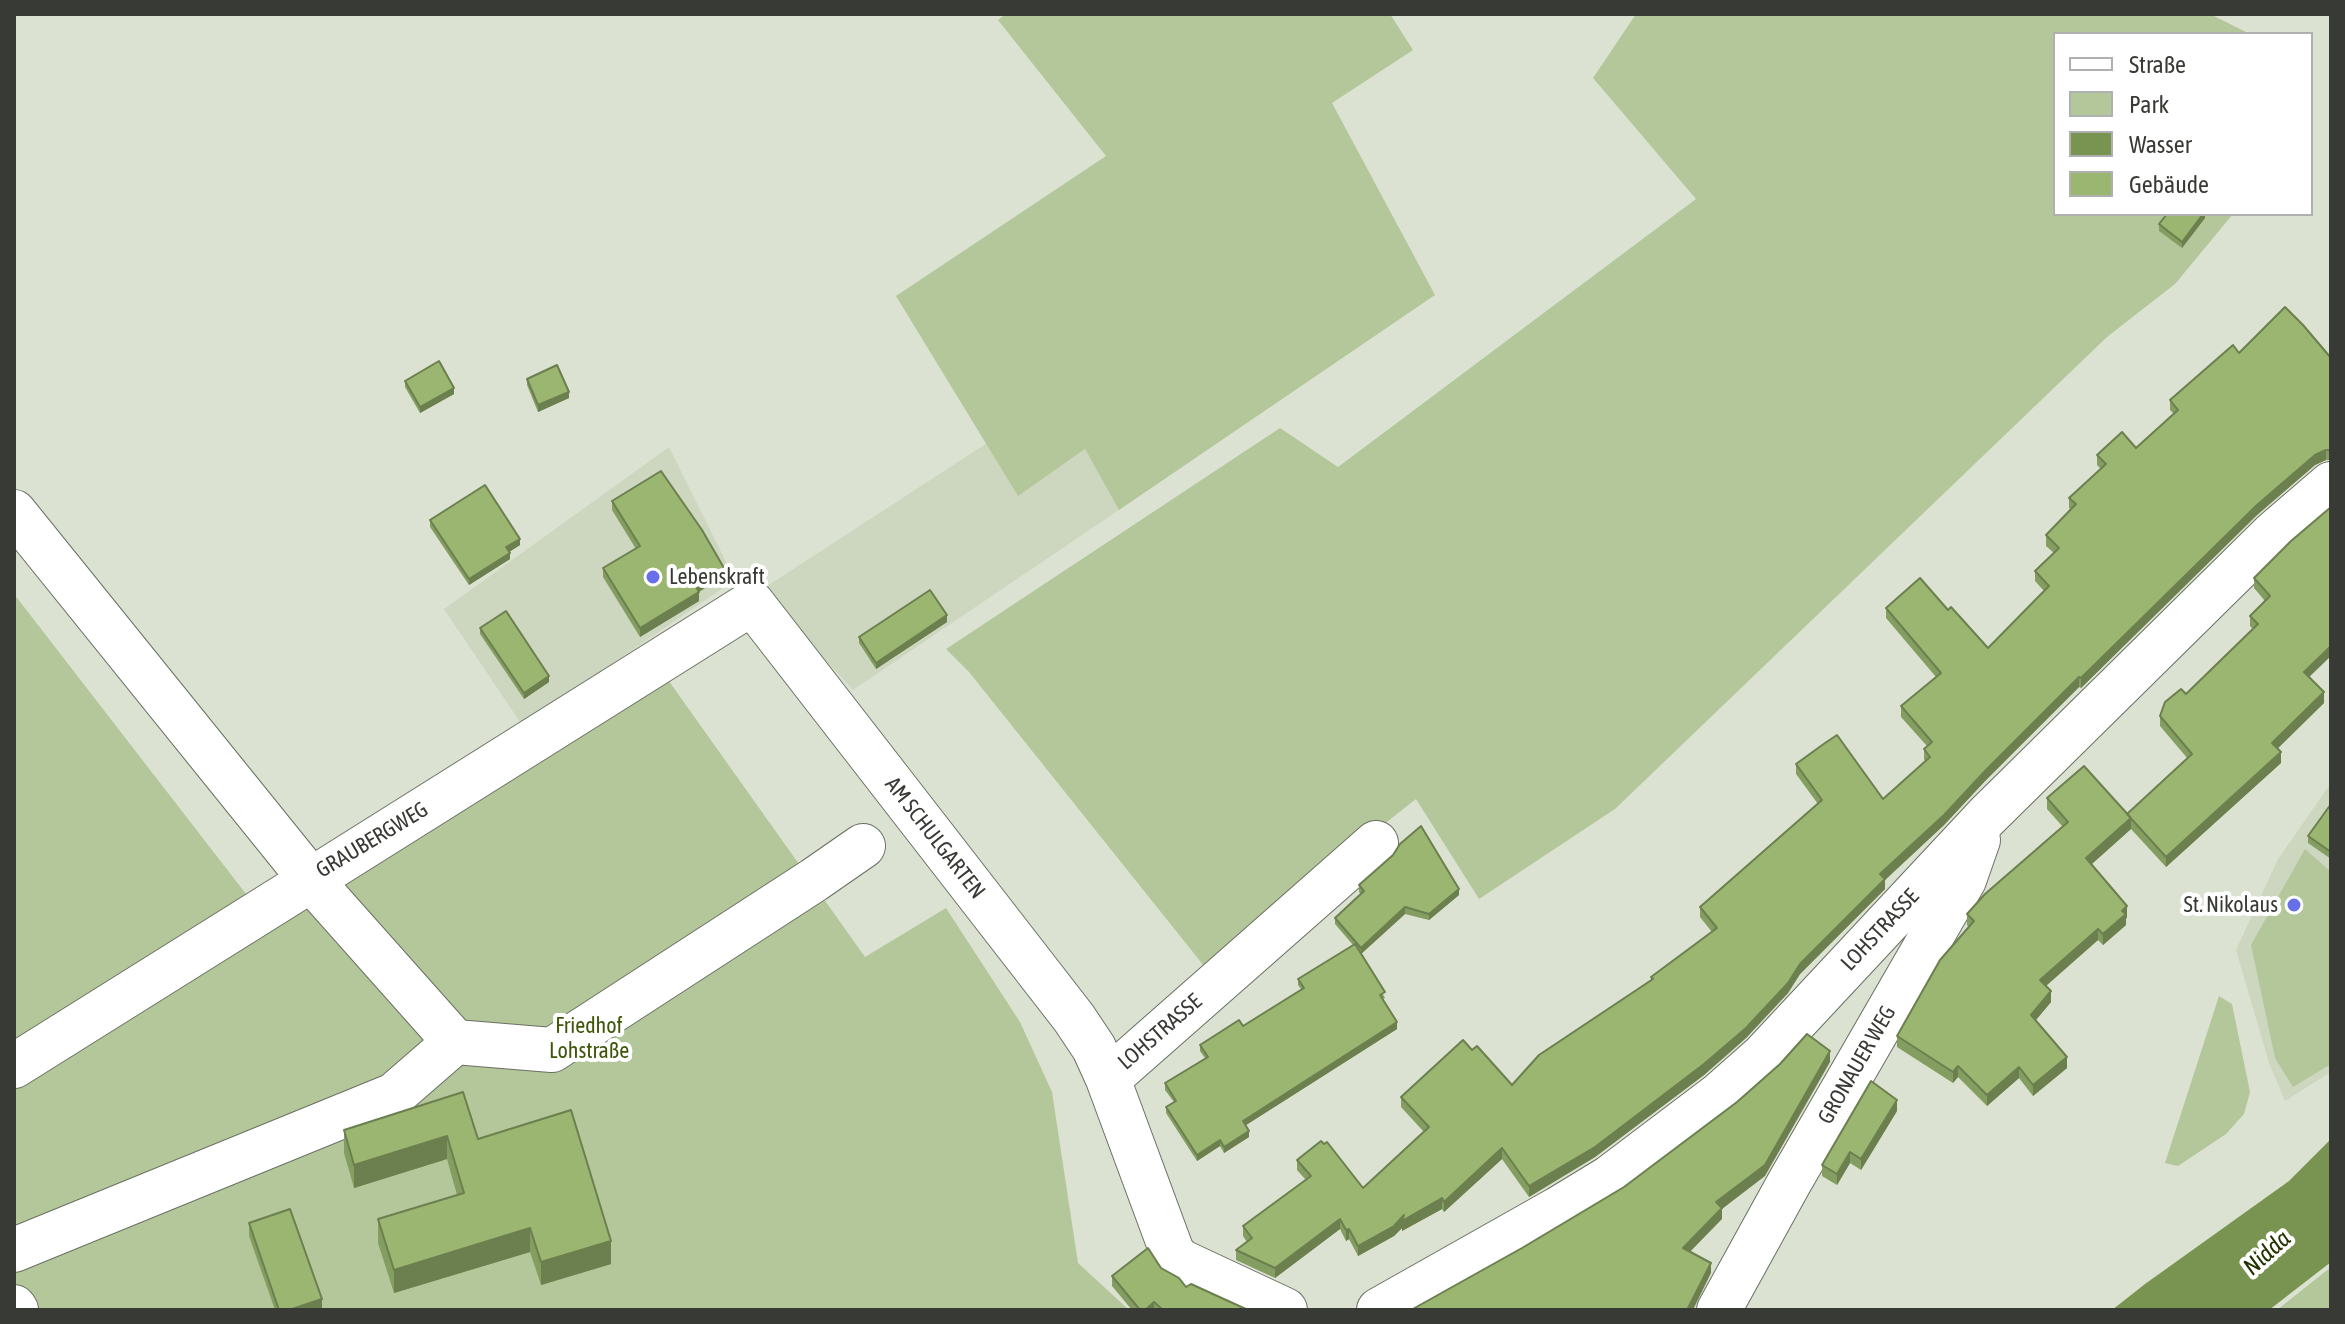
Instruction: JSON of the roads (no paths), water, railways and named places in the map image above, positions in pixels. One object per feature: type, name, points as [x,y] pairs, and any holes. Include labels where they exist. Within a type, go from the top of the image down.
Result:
[{"type":"street","name":"LOHSTRASSE","points":[[1379,1310],[1609,1178],[1720,1094],[1763,1056],[1987,816],[2274,533],[2331,484]]},
{"type":"street","name":"GRAUBERGWEG","points":[[14,512],[311,880],[752,603]]},
{"type":"street","name":"AM SCHULGARTEN","points":[[752,603],[1074,1018],[1094,1048],[1108,1079]]},
{"type":"street","name":"GRONAUER WEG","points":[[1719,1310],[1964,880],[1987,816]]},
{"type":"street","name":"LOHSTRASSE","points":[[1285,1310],[1180,1261],[1172,1252],[1108,1079],[1376,843]]},
{"type":"street","points":[[14,1066],[311,880],[455,1042],[552,1050],[863,846]]},
{"type":"street","points":[[14,1250],[394,1095],[455,1042]]},
{"type":"water","name":"Nidda","points":[[2331,1139],[2331,1262],[2269,1310],[2112,1310],[2289,1181]]},
{"type":"place","name":"Lebenskraft","points":[[653,577]]},
{"type":"place","name":"St. Nikolaus","points":[[2294,905]]},
{"type":"park label","name":"Friedhof Lohstraße","points":[[589,1038]]}]
